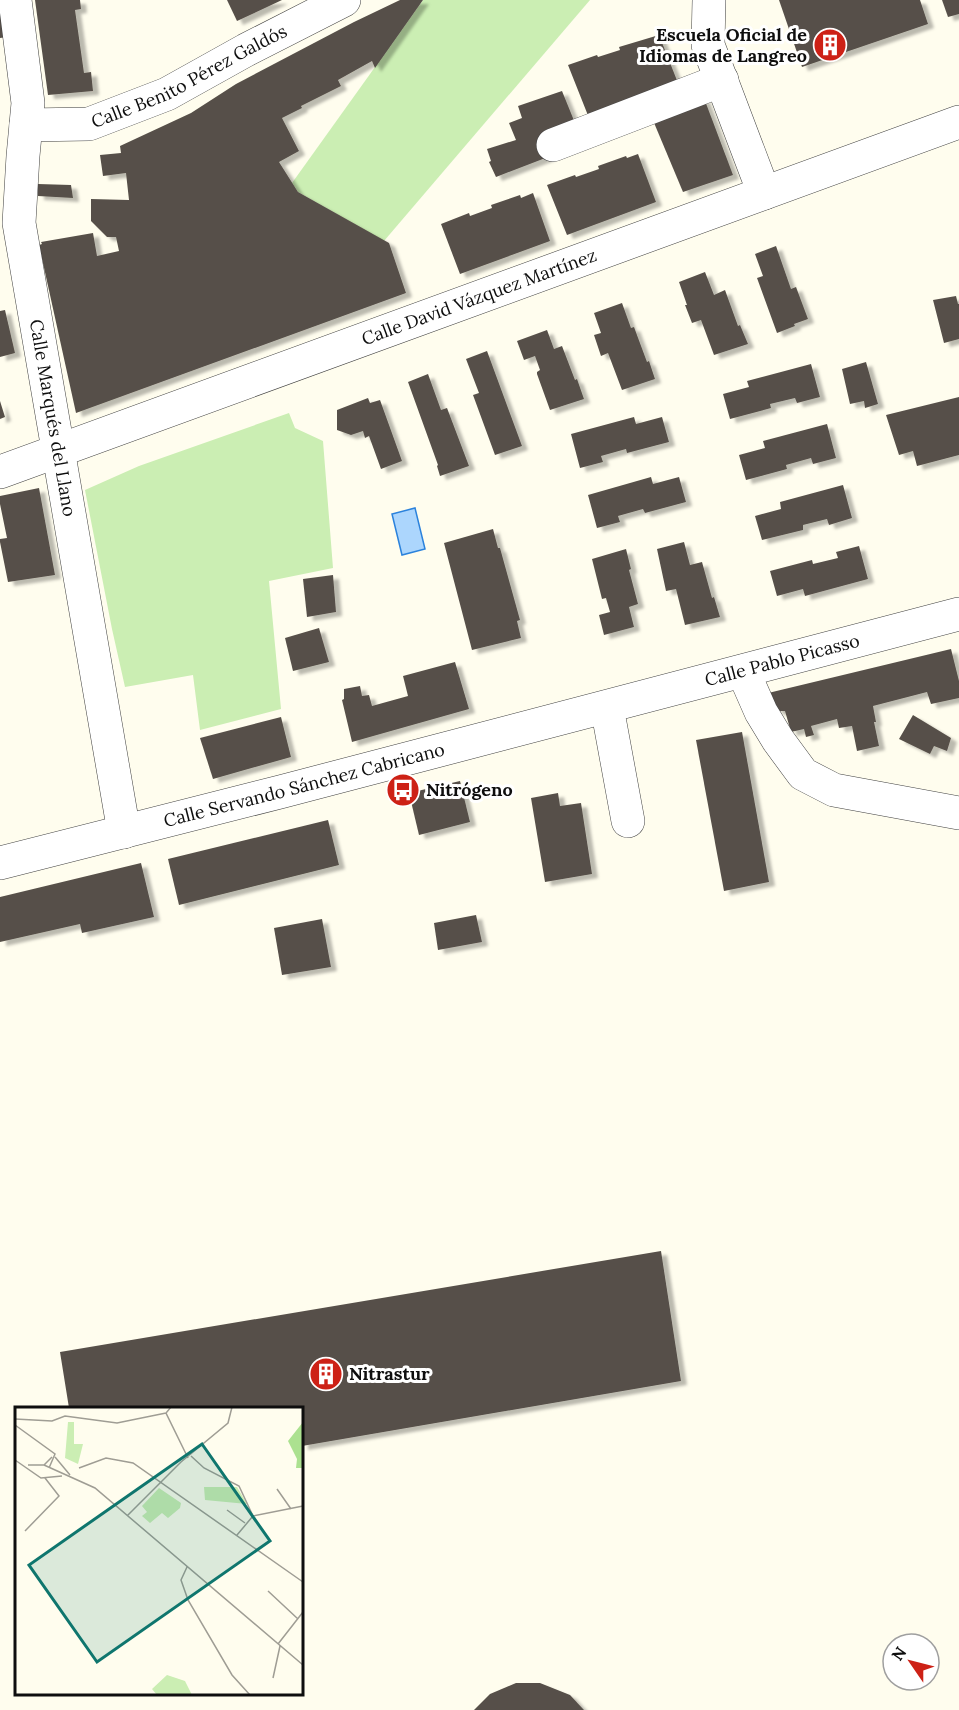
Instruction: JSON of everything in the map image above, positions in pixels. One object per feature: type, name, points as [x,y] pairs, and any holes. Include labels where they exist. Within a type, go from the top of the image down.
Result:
[{"type":"street","name":"Calle Marqués del Llano","points":[[15,0],[28,103],[16,144],[19,223],[124,832]]},
{"type":"street","name":"Calle Benito Pérez Galdós","points":[[16,144],[89,124],[167,94],[246,50],[344,0]]},
{"type":"street","points":[[709,0],[708,45],[764,193]]},
{"type":"street","points":[[553,145],[722,80]]},
{"type":"street","name":"Calle David Vázquez Martínez","points":[[0,472],[959,122]]},
{"type":"street","name":"Calle Pablo Picasso","points":[[607,707],[959,615]]},
{"type":"street","points":[[743,671],[760,712],[803,774],[834,790],[959,813]]},
{"type":"street","points":[[607,707],[628,821]]},
{"type":"street","name":"Calle Servando Sánchez Cabricano","points":[[0,863],[607,707]]},
{"type":"green space","points":[[423,0],[590,0],[384,241],[298,192],[292,183]]},
{"type":"green space","points":[[289,413],[295,428],[323,441],[333,568],[269,581],[281,709],[200,730],[193,675],[125,687],[85,490],[139,466]]},
{"type":"water","points":[[415,508],[425,549],[402,555],[392,514]]},
{"type":"building","points":[[0,0],[7,37],[0,38]]},
{"type":"building","points":[[35,0],[80,0],[81,9],[75,10],[84,73],[91,72],[93,91],[48,95]]},
{"type":"building","points":[[227,0],[282,0],[237,21]]},
{"type":"building","points":[[400,0],[423,0],[375,68],[372,61],[338,80],[341,86],[282,118],[299,151],[279,162],[298,192],[389,243],[406,293],[76,413],[39,245],[42,244],[41,242],[93,233],[97,256],[119,251],[116,237],[107,237],[91,221],[91,199],[129,200],[126,173],[103,176],[100,155],[121,153],[120,146],[191,113],[236,84]]},
{"type":"building","name":"Escuela Oficial de Idiomas de Langreo","points":[[779,0],[920,0],[928,24],[802,67]]},
{"type":"building","points":[[942,0],[959,0],[959,14],[948,17]]},
{"type":"building","points":[[659,35],[678,83],[589,118],[568,65],[620,50],[619,47]]},
{"type":"building","points":[[562,91],[575,123],[548,157],[496,177],[489,162],[491,161],[487,149],[516,140],[509,123],[522,118],[518,106]]},
{"type":"building","points":[[704,98],[733,175],[683,192],[652,118]]},
{"type":"building","points":[[638,154],[656,202],[567,235],[547,185],[599,169],[598,166],[626,156],[627,158]]},
{"type":"building","points":[[38,184],[71,185],[73,198],[38,196]]},
{"type":"building","points":[[533,193],[550,241],[460,274],[441,224],[469,213],[470,216],[492,208],[491,205],[520,195],[521,198]]},
{"type":"building","points":[[776,246],[791,289],[796,287],[808,319],[777,333],[757,278],[763,276],[755,254]]},
{"type":"building","points":[[705,272],[714,295],[725,290],[738,326],[740,325],[748,344],[714,355],[701,320],[692,323],[679,282]]},
{"type":"building","points":[[956,296],[959,304],[959,339],[944,343],[933,300]]},
{"type":"building","points":[[622,303],[655,379],[622,390],[608,353],[601,356],[594,335],[601,333],[594,313]]},
{"type":"building","points":[[5,310],[15,353],[0,357],[0,311]]},
{"type":"building","points":[[547,330],[554,349],[562,346],[584,399],[550,410],[537,374],[540,370],[535,356],[524,360],[517,341]]},
{"type":"building","points":[[487,351],[522,446],[495,455],[473,395],[479,393],[466,359]]},
{"type":"building","points":[[866,362],[878,404],[865,408],[864,401],[850,404],[842,369]]},
{"type":"building","points":[[811,364],[820,397],[797,403],[795,398],[770,404],[771,408],[730,419],[723,394],[749,387],[747,381]]},
{"type":"building","points":[[428,374],[441,410],[447,408],[469,466],[440,476],[408,382]]},
{"type":"building","points":[[959,397],[959,455],[917,466],[913,451],[899,455],[886,415]]},
{"type":"building","points":[[368,398],[370,403],[380,400],[402,461],[381,469],[369,436],[365,438],[363,431],[351,435],[337,430],[337,410]]},
{"type":"building","points":[[0,401],[5,417],[0,419]]},
{"type":"building","points":[[634,417],[636,424],[662,417],[669,442],[627,453],[626,449],[601,456],[603,462],[580,468],[571,434]]},
{"type":"building","points":[[827,424],[836,458],[813,464],[811,458],[786,465],[787,469],[746,480],[739,455],[765,448],[763,441]]},
{"type":"building","points":[[651,477],[653,484],[679,477],[686,502],[645,513],[643,509],[618,516],[620,522],[597,528],[588,495]]},
{"type":"building","points":[[843,485],[852,518],[829,525],[827,519],[803,525],[803,530],[762,540],[755,516],[781,509],[780,502]]},
{"type":"building","points":[[39,488],[55,575],[8,582],[0,542],[0,539],[7,538],[0,496]]},
{"type":"building","points":[[493,529],[520,620],[517,621],[521,638],[472,650],[444,543]]},
{"type":"building","points":[[684,542],[690,565],[702,562],[720,617],[685,625],[676,589],[666,591],[657,549]]},
{"type":"building","points":[[859,546],[868,579],[805,596],[803,589],[777,596],[770,571],[812,560],[813,564],[838,558],[836,552]]},
{"type":"building","points":[[626,549],[638,604],[629,607],[634,627],[604,635],[599,615],[610,612],[606,598],[602,599],[592,559]]},
{"type":"building","points":[[333,575],[336,612],[307,617],[303,579]]},
{"type":"building","points":[[319,628],[329,662],[293,671],[285,638]]},
{"type":"building","points":[[951,649],[959,681],[959,698],[931,704],[927,692],[873,706],[879,746],[857,751],[852,726],[839,728],[837,719],[811,726],[814,735],[806,737],[804,729],[791,732],[785,711],[778,711],[764,694]]},
{"type":"building","points":[[455,662],[469,709],[352,742],[342,700],[344,689],[360,686],[362,696],[369,695],[372,706],[408,696],[403,676]]},
{"type":"building","points":[[913,715],[951,738],[947,751],[934,746],[930,754],[899,739]]},
{"type":"building","points":[[281,717],[291,757],[213,779],[200,738]]},
{"type":"building","points":[[742,732],[769,882],[724,891],[696,740]]},
{"type":"building","points":[[460,781],[470,822],[419,835],[409,793]]},
{"type":"building","points":[[558,793],[560,806],[581,803],[592,874],[545,882],[531,798]]},
{"type":"building","points":[[328,820],[339,865],[179,905],[168,859]]},
{"type":"building","points":[[141,863],[154,917],[82,933],[80,924],[0,942],[0,897]]},
{"type":"building","points":[[476,915],[482,942],[438,950],[434,923]]},
{"type":"building","points":[[322,919],[331,967],[282,975],[274,928]]},
{"type":"building","name":"Nitrastur","points":[[661,1251],[681,1381],[303,1446],[303,1407],[69,1407],[60,1352]]},
{"type":"building","points":[[516,1683],[540,1683],[570,1695],[584,1710],[474,1710],[490,1694]]},
{"type":"place","name":"Escuela Oficial de Idiomas de Langreo","points":[[830,45]]},
{"type":"place","name":"Nitrógeno","points":[[403,790]]},
{"type":"place","name":"Nitrastur","points":[[326,1374]]}]
